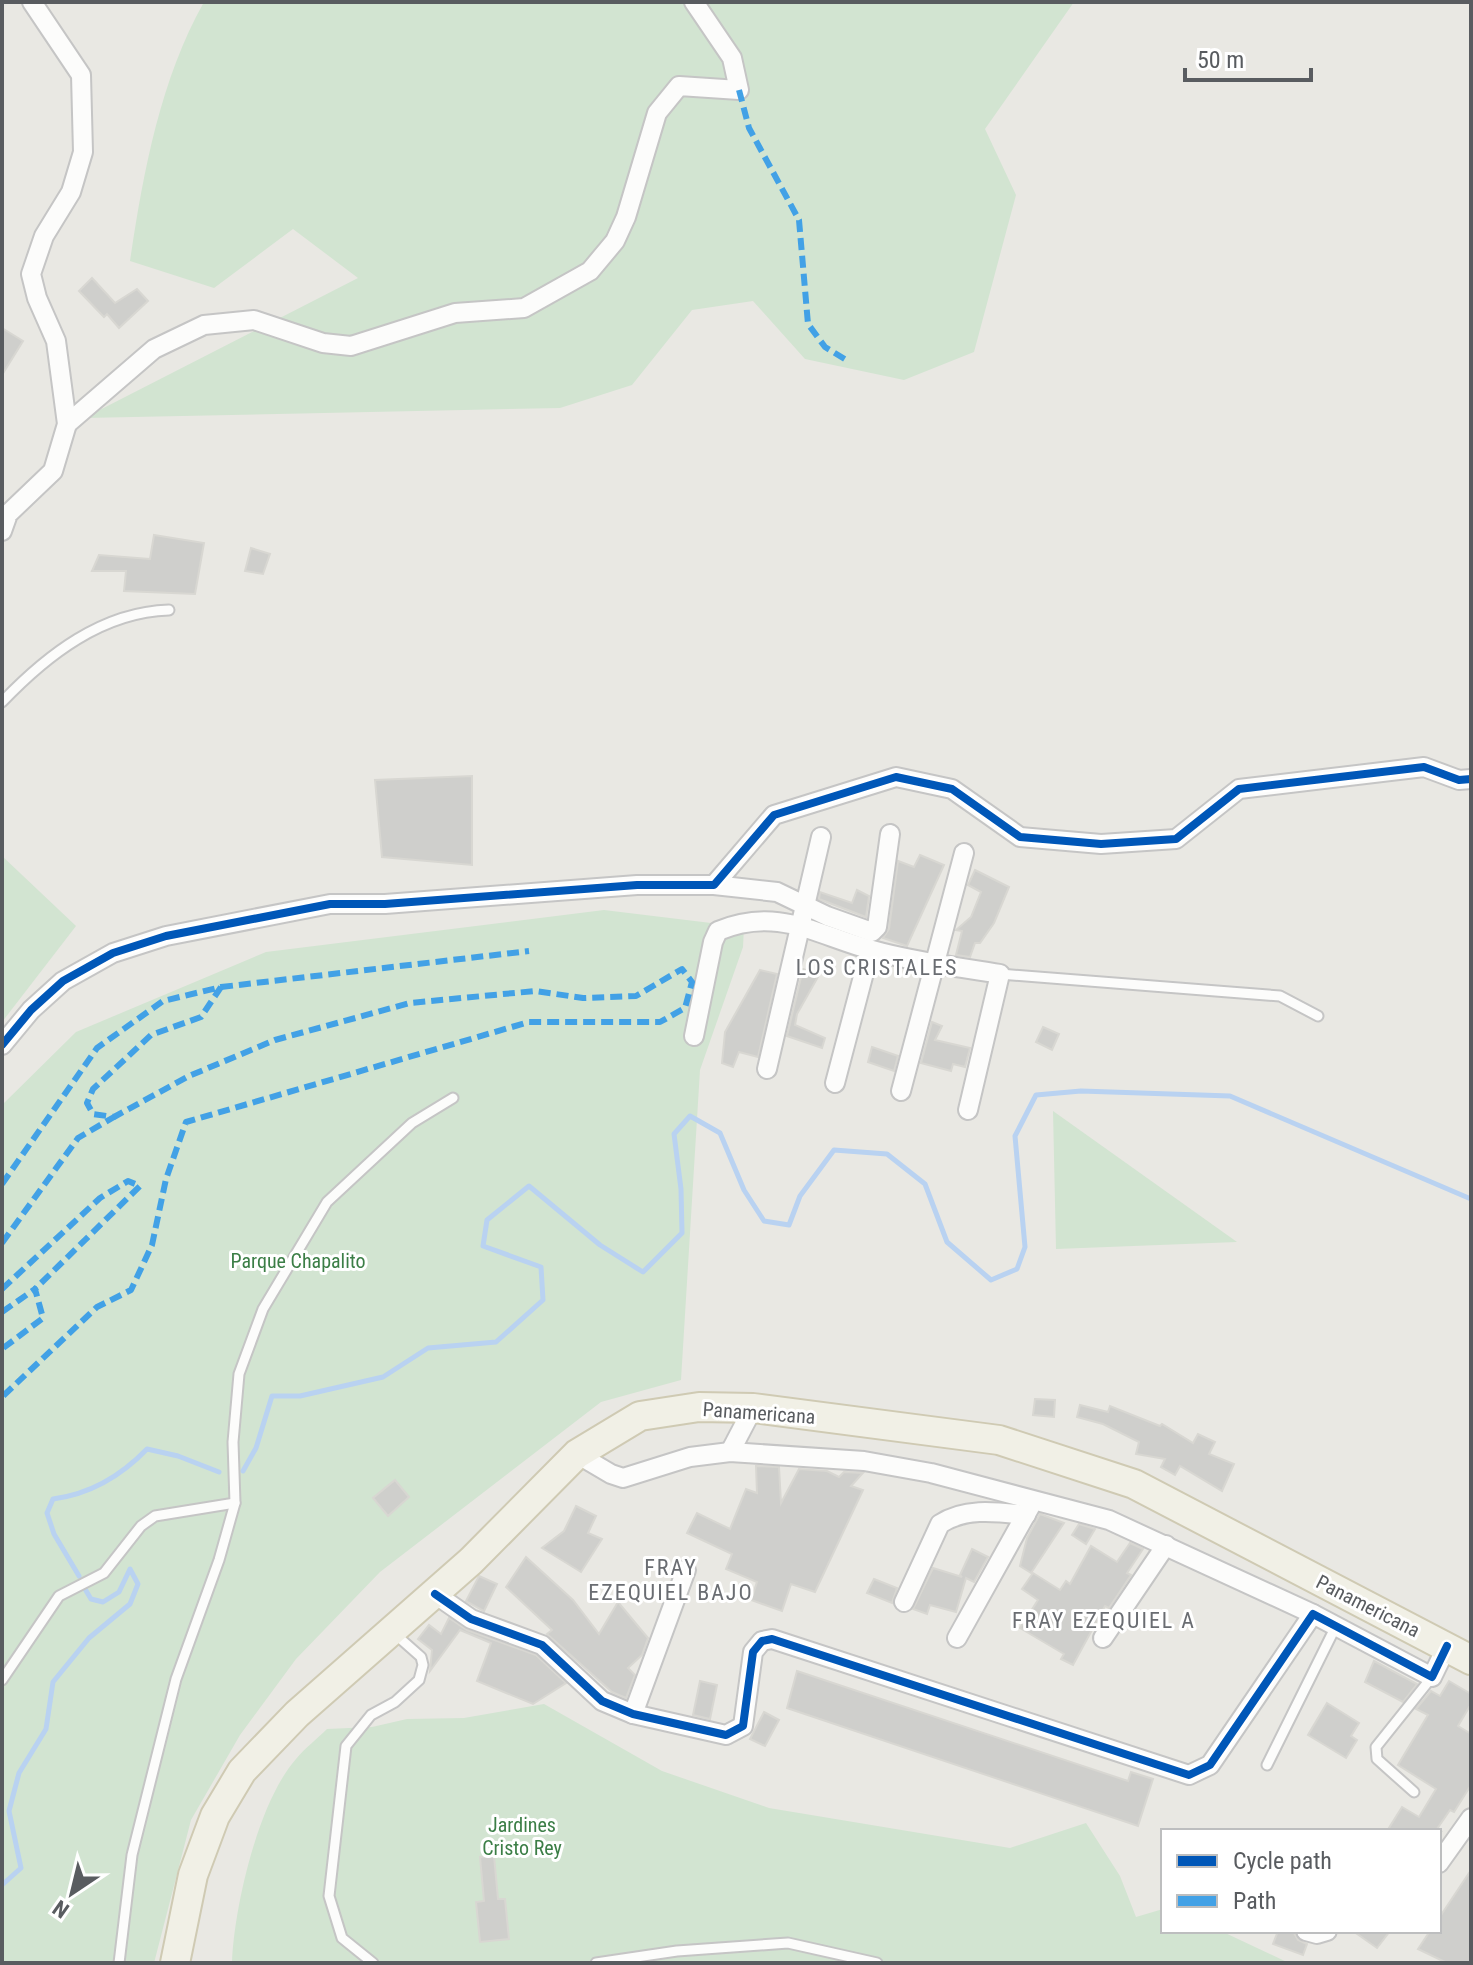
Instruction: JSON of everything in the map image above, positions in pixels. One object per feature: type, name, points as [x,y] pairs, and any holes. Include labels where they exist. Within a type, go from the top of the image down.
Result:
[{"type":"main road","name":"Panamericana","points":[[175,1963],[193,1875],[215,1816],[242,1771],[297,1714],[435,1594],[577,1454],[640,1416],[699,1407],[753,1408],[999,1440],[1134,1484],[1459,1653]]},
{"type":"street","points":[[2,531],[8,514],[53,471],[67,424],[56,341],[37,298],[31,274],[44,236],[71,192],[83,152],[81,75],[32,2]]},
{"type":"street","points":[[67,424],[154,349],[204,325],[254,320],[323,343],[351,346],[455,313],[524,308],[590,271],[615,241],[626,217],[657,113],[664,100],[679,86],[739,90],[732,58],[694,2]]},
{"type":"street","points":[[714,885],[774,815],[896,777],[952,789],[1020,837],[1101,844],[1176,839],[1239,789],[1424,767],[1459,780],[1471,779]]},
{"type":"street","points":[[694,1036],[718,931],[803,914],[827,916],[875,931],[890,834]]},
{"type":"street","points":[[767,1069],[821,837]]},
{"type":"street","points":[[901,1091],[964,853]]},
{"type":"street","points":[[2,1045],[31,1010],[63,981],[113,953],[166,936],[330,904],[385,904],[637,885],[714,885],[777,892],[803,914],[870,950],[1000,974],[968,1110]]},
{"type":"street","points":[[835,1083],[870,950]]},
{"type":"street","points":[[730,1452],[753,1408]]},
{"type":"street","points":[[577,1454],[623,1478],[690,1457],[730,1452],[864,1461],[931,1473],[1030,1508],[1109,1520],[1313,1614],[1432,1677],[1459,1653]]},
{"type":"street","points":[[904,1602],[940,1524],[964,1514],[1030,1508]]},
{"type":"street","points":[[957,1638],[1030,1508]]},
{"type":"street","points":[[1103,1638],[1166,1545]]},
{"type":"street","points":[[633,1714],[686,1570]]},
{"type":"street","points":[[435,1594],[471,1619],[542,1645],[602,1701],[633,1714],[726,1735],[735,1733],[743,1726],[753,1652],[762,1641],[772,1639],[1189,1775],[1210,1765],[1313,1614]]},
{"type":"street","points":[[1441,1860],[1471,1818]]},
{"type":"lane","points":[[2,702],[31,672],[108,623],[129,613],[169,610]]},
{"type":"lane","points":[[1000,974],[1280,996],[1318,1016]]},
{"type":"lane","points":[[119,1963],[132,1855],[172,1693],[219,1560],[235,1503],[233,1442],[239,1374],[263,1309],[327,1202],[412,1123],[453,1098]]},
{"type":"lane","points":[[2,1680],[59,1596],[104,1573],[141,1526],[155,1516],[235,1503]]},
{"type":"lane","points":[[1267,1765],[1336,1626]]},
{"type":"lane","points":[[373,1963],[342,1938],[329,1896],[346,1746],[371,1715],[395,1702],[419,1680],[423,1665],[421,1657],[391,1631]]},
{"type":"lane","points":[[1414,1792],[1377,1759],[1376,1747],[1432,1677]]},
{"type":"lane","points":[[596,1963],[677,1951],[788,1943],[877,1963]]},
{"type":"green space","points":[[204,2],[1074,2],[985,129],[1016,195],[974,352],[904,380],[805,359],[753,301],[692,310],[632,385],[560,408],[84,418],[358,278],[293,229],[214,288],[130,261],[155,128],[176,63]]},
{"type":"green space","points":[[2,856],[76,926],[2,1022]]},
{"type":"green space","name":"Parque Chapalito","points":[[604,910],[744,927],[743,947],[700,1070],[681,1380],[601,1402],[380,1572],[296,1659],[240,1735],[191,1820],[154,1963],[2,1963],[2,1105],[76,1032],[266,952]]},
{"type":"green space","points":[[1053,1111],[1237,1242],[1056,1249]]},
{"type":"green space","name":"Jardines Cristo Rey","points":[[544,1704],[662,1771],[769,1808],[1010,1848],[1086,1823],[1120,1876],[1136,1917],[1161,1910],[1161,1933],[1225,1933],[1289,1963],[232,1963],[250,1856],[282,1778],[307,1747],[327,1729],[372,1727],[407,1719],[464,1718]]},
{"type":"building","points":[[92,278],[115,303],[137,289],[148,301],[119,328],[79,291]]},
{"type":"building","points":[[2,328],[23,341],[2,375]]},
{"type":"building","points":[[154,535],[204,543],[195,594],[124,591],[126,571],[92,571],[99,555],[150,559]]},
{"type":"building","points":[[251,548],[270,554],[263,574],[245,571]]},
{"type":"building","points":[[472,776],[472,865],[382,857],[375,780]]},
{"type":"building","points":[[920,855],[944,865],[907,946],[883,938],[889,929],[898,861],[914,867]]},
{"type":"building","points":[[975,870],[1009,887],[994,923],[980,943],[975,943],[970,957],[956,955],[962,931],[956,930],[971,917],[981,892],[968,885]]},
{"type":"building","points":[[857,890],[869,896],[866,917],[819,899],[820,892],[852,903]]},
{"type":"building","points":[[803,969],[819,975],[797,1014],[795,1025],[825,1038],[822,1048],[787,1036]]},
{"type":"building","points":[[760,970],[777,974],[758,1057],[739,1052],[733,1067],[722,1063],[725,1032]]},
{"type":"building","points":[[932,1022],[942,1026],[935,1040],[970,1048],[965,1067],[953,1064],[951,1071],[921,1063]]},
{"type":"building","points":[[1043,1027],[1059,1034],[1052,1050],[1036,1042]]},
{"type":"building","points":[[872,1047],[898,1056],[894,1071],[868,1062]]},
{"type":"building","points":[[1035,1399],[1055,1400],[1054,1417],[1033,1415]]},
{"type":"building","points":[[1080,1405],[1108,1412],[1110,1406],[1160,1426],[1162,1424],[1193,1443],[1198,1434],[1215,1442],[1209,1454],[1234,1464],[1222,1491],[1180,1466],[1175,1475],[1161,1467],[1165,1459],[1136,1454],[1139,1442],[1103,1424],[1077,1417]]},
{"type":"building","points":[[756,1466],[779,1467],[781,1503],[799,1469],[827,1471],[839,1477],[844,1472],[863,1473],[851,1486],[863,1490],[815,1592],[791,1584],[782,1611],[751,1600],[757,1582],[726,1569],[732,1554],[687,1533],[697,1513],[730,1529],[746,1489],[757,1493]]},
{"type":"building","points":[[395,1480],[409,1497],[388,1516],[373,1498]]},
{"type":"building","points":[[576,1506],[596,1516],[588,1533],[602,1539],[581,1572],[542,1548],[564,1531]]},
{"type":"building","points":[[1040,1514],[1064,1523],[1031,1573],[1020,1566],[1027,1538]]},
{"type":"building","points":[[1079,1524],[1095,1529],[1086,1544],[1072,1535]]},
{"type":"building","points":[[1130,1543],[1143,1549],[1127,1573],[1131,1575],[1109,1608],[1105,1606],[1073,1665],[1061,1659],[1064,1654],[1020,1628],[1038,1600],[1022,1589],[1033,1573],[1060,1590],[1066,1581],[1070,1584],[1091,1546],[1117,1562]]},
{"type":"building","points":[[972,1549],[988,1557],[974,1582],[966,1578],[956,1612],[930,1605],[927,1614],[913,1609],[933,1568],[962,1577],[960,1575]]},
{"type":"building","points":[[526,1557],[573,1600],[599,1634],[618,1602],[648,1638],[642,1655],[628,1668],[635,1675],[626,1698],[612,1692],[547,1634],[552,1630],[506,1587]]},
{"type":"building","points":[[479,1576],[497,1584],[484,1611],[466,1601]]},
{"type":"building","points":[[874,1579],[897,1588],[892,1603],[867,1593]]},
{"type":"building","points":[[449,1618],[467,1630],[536,1655],[566,1683],[533,1704],[477,1681],[491,1643],[460,1630],[430,1671],[432,1650],[418,1639],[429,1625],[441,1634]]},
{"type":"building","points":[[1374,1661],[1417,1684],[1403,1702],[1365,1682]]},
{"type":"building","points":[[797,1671],[1128,1781],[1131,1772],[1153,1779],[1138,1826],[787,1708]]},
{"type":"building","points":[[700,1681],[717,1685],[710,1719],[693,1715]]},
{"type":"building","points":[[1449,1681],[1471,1694],[1471,1704],[1458,1726],[1471,1734],[1471,1785],[1454,1812],[1450,1810],[1437,1829],[1388,1829],[1402,1807],[1419,1817],[1436,1789],[1398,1765],[1428,1715],[1416,1709],[1431,1691],[1440,1696]]},
{"type":"building","points":[[1327,1703],[1359,1723],[1351,1736],[1357,1740],[1346,1758],[1308,1735]]},
{"type":"building","points":[[764,1712],[779,1720],[765,1746],[750,1739]]},
{"type":"building","points":[[494,1856],[498,1899],[505,1899],[509,1939],[480,1942],[476,1902],[484,1901],[480,1857]]},
{"type":"building","points":[[1471,1870],[1471,1963],[1447,1963],[1418,1949],[1429,1933],[1441,1933],[1441,1915]]},
{"type":"building","points":[[1277,1933],[1294,1933],[1298,1940],[1307,1944],[1303,1955],[1273,1944]]},
{"type":"building","points":[[1356,1933],[1388,1933],[1377,1948]]},
{"type":"waterway","points":[[243,1471],[256,1448],[272,1396],[300,1396],[383,1377],[428,1348],[496,1342],[543,1300],[541,1267],[483,1246],[487,1220],[529,1186],[600,1245],[643,1272],[682,1233],[681,1189],[674,1134],[690,1116],[720,1133],[744,1190],[764,1221],[789,1225],[800,1196],[834,1150],[887,1154],[925,1184],[947,1242],[991,1280],[1017,1269],[1025,1247],[1015,1136],[1036,1095],[1081,1091],[1230,1096],[1471,1199]]},
{"type":"waterway","points":[[79,1576],[54,1534],[47,1513],[53,1499],[93,1488],[127,1468],[147,1449],[178,1456],[219,1472]]},
{"type":"waterway","points":[[2,1885],[21,1868],[9,1811],[19,1773],[46,1729],[53,1682],[89,1638],[130,1604],[138,1584],[130,1569],[119,1592],[103,1602],[91,1599],[85,1589]]},
{"type":"marked path","points":[[739,90],[749,128],[799,220],[808,324],[825,347],[848,361]]},
{"type":"marked path","points":[[221,987],[529,951]]},
{"type":"marked path","points":[[2,1184],[97,1048],[163,1001],[221,987],[201,1017],[151,1035],[93,1089],[87,1103],[93,1114],[114,1117],[189,1076],[275,1040],[410,1003],[535,991],[583,998],[636,996],[682,969],[692,982],[685,1008],[660,1022],[529,1022],[186,1122],[166,1179],[152,1245],[131,1290],[97,1307],[2,1397]]},
{"type":"marked path","points":[[2,1243],[78,1138],[114,1117]]},
{"type":"marked path","points":[[2,1289],[100,1198],[128,1181],[140,1186],[35,1289]]},
{"type":"marked path","points":[[2,1312],[35,1289],[43,1318],[2,1349]]},
{"type":"cycle path","points":[[2,1045],[31,1010],[63,981],[113,953],[166,936],[330,904],[385,904],[637,885],[714,885],[774,815],[896,777],[952,789],[1020,837],[1101,844],[1176,839],[1239,789],[1424,767],[1459,780],[1471,779]]},
{"type":"cycle path","points":[[435,1594],[471,1619],[542,1645],[602,1701],[633,1714],[726,1735],[743,1726],[753,1652],[762,1641],[772,1639],[1189,1775],[1210,1765],[1313,1614],[1432,1677],[1447,1646]]},
{"type":"district","name":"LOS CRISTALES","points":[[877,967]]},
{"type":"district","name":"FRAY EZEQUIEL BAJO","points":[[671,1580]]},
{"type":"district","name":"FRAY EZEQUIEL A","points":[[1104,1620]]}]
